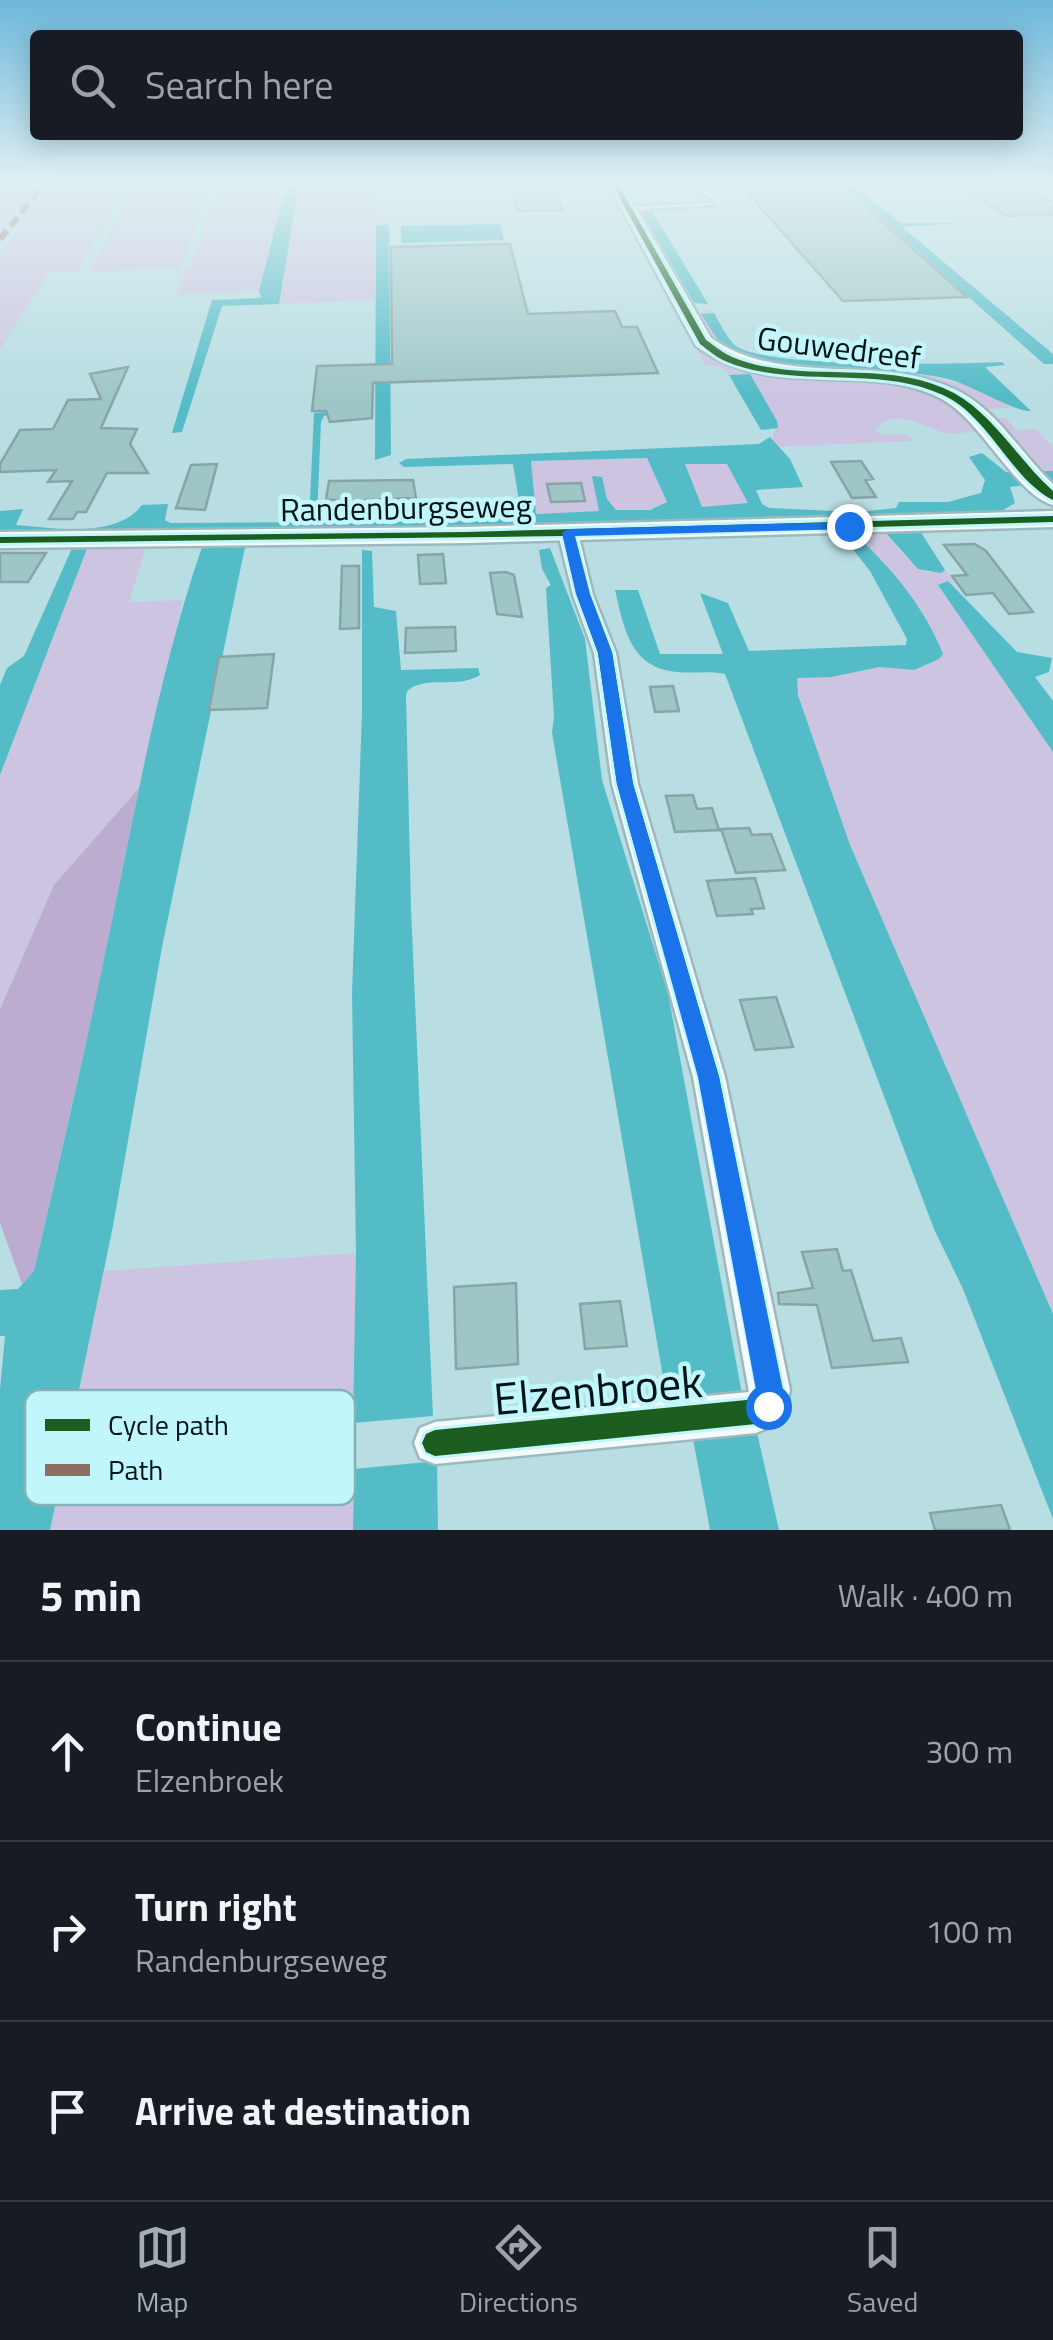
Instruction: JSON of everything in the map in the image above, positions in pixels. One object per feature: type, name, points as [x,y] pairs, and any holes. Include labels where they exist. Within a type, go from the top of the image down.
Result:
[{"type":"street","name":"Gouwedreef","points":[[653,253],[703,342],[713,352],[756,368],[898,379],[930,386],[966,406],[1038,484]]},
{"type":"street","name":"Randenburgseweg","points":[[0,540],[568,533],[1053,519]]},
{"type":"street","name":"Elzenbroek","points":[[435,1443],[756,1412],[768,1406],[770,1390],[708,1077],[625,784],[605,652],[583,594],[568,533]]},
{"type":"shaded area","points":[[88,253],[78,271],[49,272],[0,349],[0,255]]},
{"type":"shaded area","points":[[98,253],[185,253],[180,268],[88,271]]},
{"type":"shaded area","points":[[196,253],[269,253],[259,291],[178,294],[185,269],[191,268]]},
{"type":"shaded area","points":[[287,253],[375,253],[374,300],[279,304]]},
{"type":"shaded area","points":[[712,310],[714,313],[704,313],[720,344],[750,358],[929,375],[978,389],[1013,408],[978,409],[942,386],[778,367],[718,350],[694,313]]},
{"type":"shaded area","points":[[688,334],[714,359],[750,370],[912,385],[940,395],[979,429],[950,434],[910,420],[892,419],[875,430],[881,435],[906,434],[913,441],[770,447],[777,421],[750,375],[729,375],[722,367],[705,365]]},
{"type":"shaded area","points":[[998,418],[1006,418],[1016,430],[1036,429],[1053,448],[1053,471],[1036,472],[991,425]]},
{"type":"shaded area","points":[[647,458],[667,502],[650,510],[616,510],[607,499],[602,477],[595,488],[599,511],[536,514],[530,461]]},
{"type":"shaded area","points":[[685,463],[727,464],[748,503],[702,507]]},
{"type":"shaded area","points":[[885,532],[919,568],[936,573],[945,570],[955,585],[948,581],[938,585],[1053,752],[1053,1314],[850,845],[798,695],[796,678],[832,677],[879,667],[914,670],[943,654],[927,620],[905,588],[853,533]]},
{"type":"shaded area","points":[[88,546],[146,547],[129,602],[183,600],[139,788],[54,885],[0,1008],[0,775]]},
{"type":"shaded area","points":[[139,788],[34,1271],[22,1284],[0,1223],[0,1009],[54,885]]},
{"type":"shaded area","points":[[356,1253],[355,1390],[79,1390],[104,1271]]},
{"type":"shaded area","points":[[55,1505],[353,1505],[353,1530],[50,1530]]},
{"type":"water","points":[[269,253],[287,253],[279,304],[222,306],[182,432],[172,433],[212,300],[261,298],[259,291]]},
{"type":"water","points":[[376,253],[389,253],[391,455],[375,460]]},
{"type":"water","points":[[665,253],[678,253],[708,304],[694,303]]},
{"type":"water","points":[[919,253],[933,253],[1053,354],[1053,364],[1044,364]]},
{"type":"water","points":[[714,313],[736,346],[755,353],[823,362],[1002,362],[1005,365],[985,367],[1031,411],[948,379],[757,360],[729,350],[719,341],[701,314]]},
{"type":"water","points":[[750,374],[778,428],[761,430],[729,375]]},
{"type":"water","points":[[343,411],[324,416],[321,422],[317,519],[430,522],[521,513],[513,464],[404,467],[399,463],[406,459],[759,444],[770,437],[790,459],[803,487],[756,490],[762,504],[769,508],[836,511],[841,518],[434,530],[0,535],[0,511],[23,509],[16,525],[66,529],[101,527],[131,516],[142,505],[168,504],[165,520],[170,523],[309,522],[314,413]],"holes":[[[647,458],[667,502],[650,510],[616,510],[607,499],[602,477],[592,476],[599,511],[536,514],[531,461]],[[685,464],[727,464],[748,503],[702,507]]]},
{"type":"water","points":[[982,453],[1006,472],[1053,471],[1053,482],[1010,487],[1015,503],[1000,512],[852,518],[849,513],[896,508],[899,502],[948,502],[981,493],[985,480],[969,457]]},
{"type":"water","points":[[920,531],[945,570],[941,573],[918,569],[885,532]]},
{"type":"water","points":[[840,533],[853,533],[893,573],[927,620],[943,654],[914,670],[879,667],[832,677],[797,678],[798,695],[850,845],[1053,1314],[1053,1519],[963,1289],[934,1229],[725,674],[677,672],[649,663],[626,632],[615,590],[638,590],[660,654],[723,654],[700,593],[728,603],[749,651],[906,645],[907,639],[870,571]]},
{"type":"water","points":[[73,546],[88,546],[0,775],[0,685],[7,668],[24,656]]},
{"type":"water","points":[[202,547],[245,547],[162,947],[113,1226],[79,1390],[25,1390],[25,1505],[55,1505],[50,1530],[0,1530],[0,1389],[5,1336],[0,1336],[0,1290],[18,1289],[34,1271],[161,689]]},
{"type":"water","points":[[550,548],[585,639],[602,780],[668,993],[742,1394],[667,1400],[552,733],[546,588],[551,585],[542,569],[539,550]]},
{"type":"water","points":[[362,550],[372,551],[374,607],[396,611],[401,670],[478,668],[480,675],[416,686],[406,695],[433,1416],[355,1423],[352,993],[362,712]]},
{"type":"water","points":[[948,581],[1017,652],[1052,658],[1049,672],[1035,677],[1053,701],[1053,752],[938,585]]},
{"type":"water","points":[[691,1428],[756,1428],[779,1530],[710,1530]]},
{"type":"water","points":[[437,1461],[438,1530],[353,1530],[355,1469]]},
{"type":"building","points":[[391,253],[512,253],[528,314],[615,311],[622,327],[637,327],[658,373],[373,383],[372,418],[330,422],[326,411],[312,411],[317,366],[392,364]]},
{"type":"building","points":[[801,253],[918,253],[967,297],[843,301]]},
{"type":"building","points":[[128,367],[101,428],[137,429],[130,444],[148,473],[107,473],[86,512],[77,512],[73,519],[49,519],[72,481],[48,482],[56,470],[0,472],[0,464],[20,430],[53,429],[68,400],[101,399],[90,374]]},
{"type":"building","points":[[861,461],[873,479],[865,480],[876,497],[852,498],[831,462]]},
{"type":"building","points":[[217,464],[205,510],[176,508],[191,465]]},
{"type":"building","points":[[413,480],[416,498],[365,500],[365,507],[345,508],[346,500],[326,500],[329,481]]},
{"type":"building","points":[[581,483],[585,501],[551,502],[547,484]]},
{"type":"building","points":[[975,544],[986,551],[1033,612],[1009,614],[993,593],[966,595],[952,576],[967,575],[944,545]]},
{"type":"building","points":[[0,553],[46,553],[28,582],[0,582]]},
{"type":"building","points":[[443,554],[446,583],[420,584],[418,555]]},
{"type":"building","points":[[342,566],[359,566],[359,628],[340,629]]},
{"type":"building","points":[[490,573],[514,575],[522,617],[497,614]]},
{"type":"building","points":[[455,627],[456,651],[405,653],[406,628]]},
{"type":"building","points":[[274,654],[267,708],[209,710],[219,657]]},
{"type":"building","points":[[673,686],[679,711],[655,712],[650,687]]},
{"type":"building","points":[[693,795],[697,809],[712,808],[719,830],[675,832],[666,796]]},
{"type":"building","points":[[749,828],[752,835],[771,834],[785,870],[736,873],[721,829]]},
{"type":"building","points":[[755,878],[764,908],[751,909],[753,914],[717,916],[707,881]]},
{"type":"building","points":[[776,997],[793,1047],[755,1050],[740,1000]]},
{"type":"building","points":[[837,1249],[843,1271],[851,1270],[873,1341],[901,1338],[908,1362],[832,1368],[817,1305],[779,1304],[778,1293],[813,1288],[802,1252]]},
{"type":"building","points":[[516,1283],[518,1364],[456,1369],[454,1287]]},
{"type":"building","points":[[620,1301],[627,1346],[585,1349],[580,1304]]},
{"type":"building","points":[[1001,1505],[1010,1530],[935,1530],[930,1513]]},
{"type":"cycle path","points":[[654,253],[703,342],[725,358],[785,372],[889,378],[949,394],[975,414],[1053,497]]},
{"type":"cycle path","points":[[0,540],[466,535],[1053,519]]},
{"type":"cycle path","points":[[435,1443],[756,1412],[768,1406],[770,1390],[709,1077],[625,784],[605,653],[583,595],[568,533]]},
{"type":"route","points":[[768,1406],[770,1390],[708,1077],[625,784],[605,652],[583,594],[568,533],[849,526]]}]
